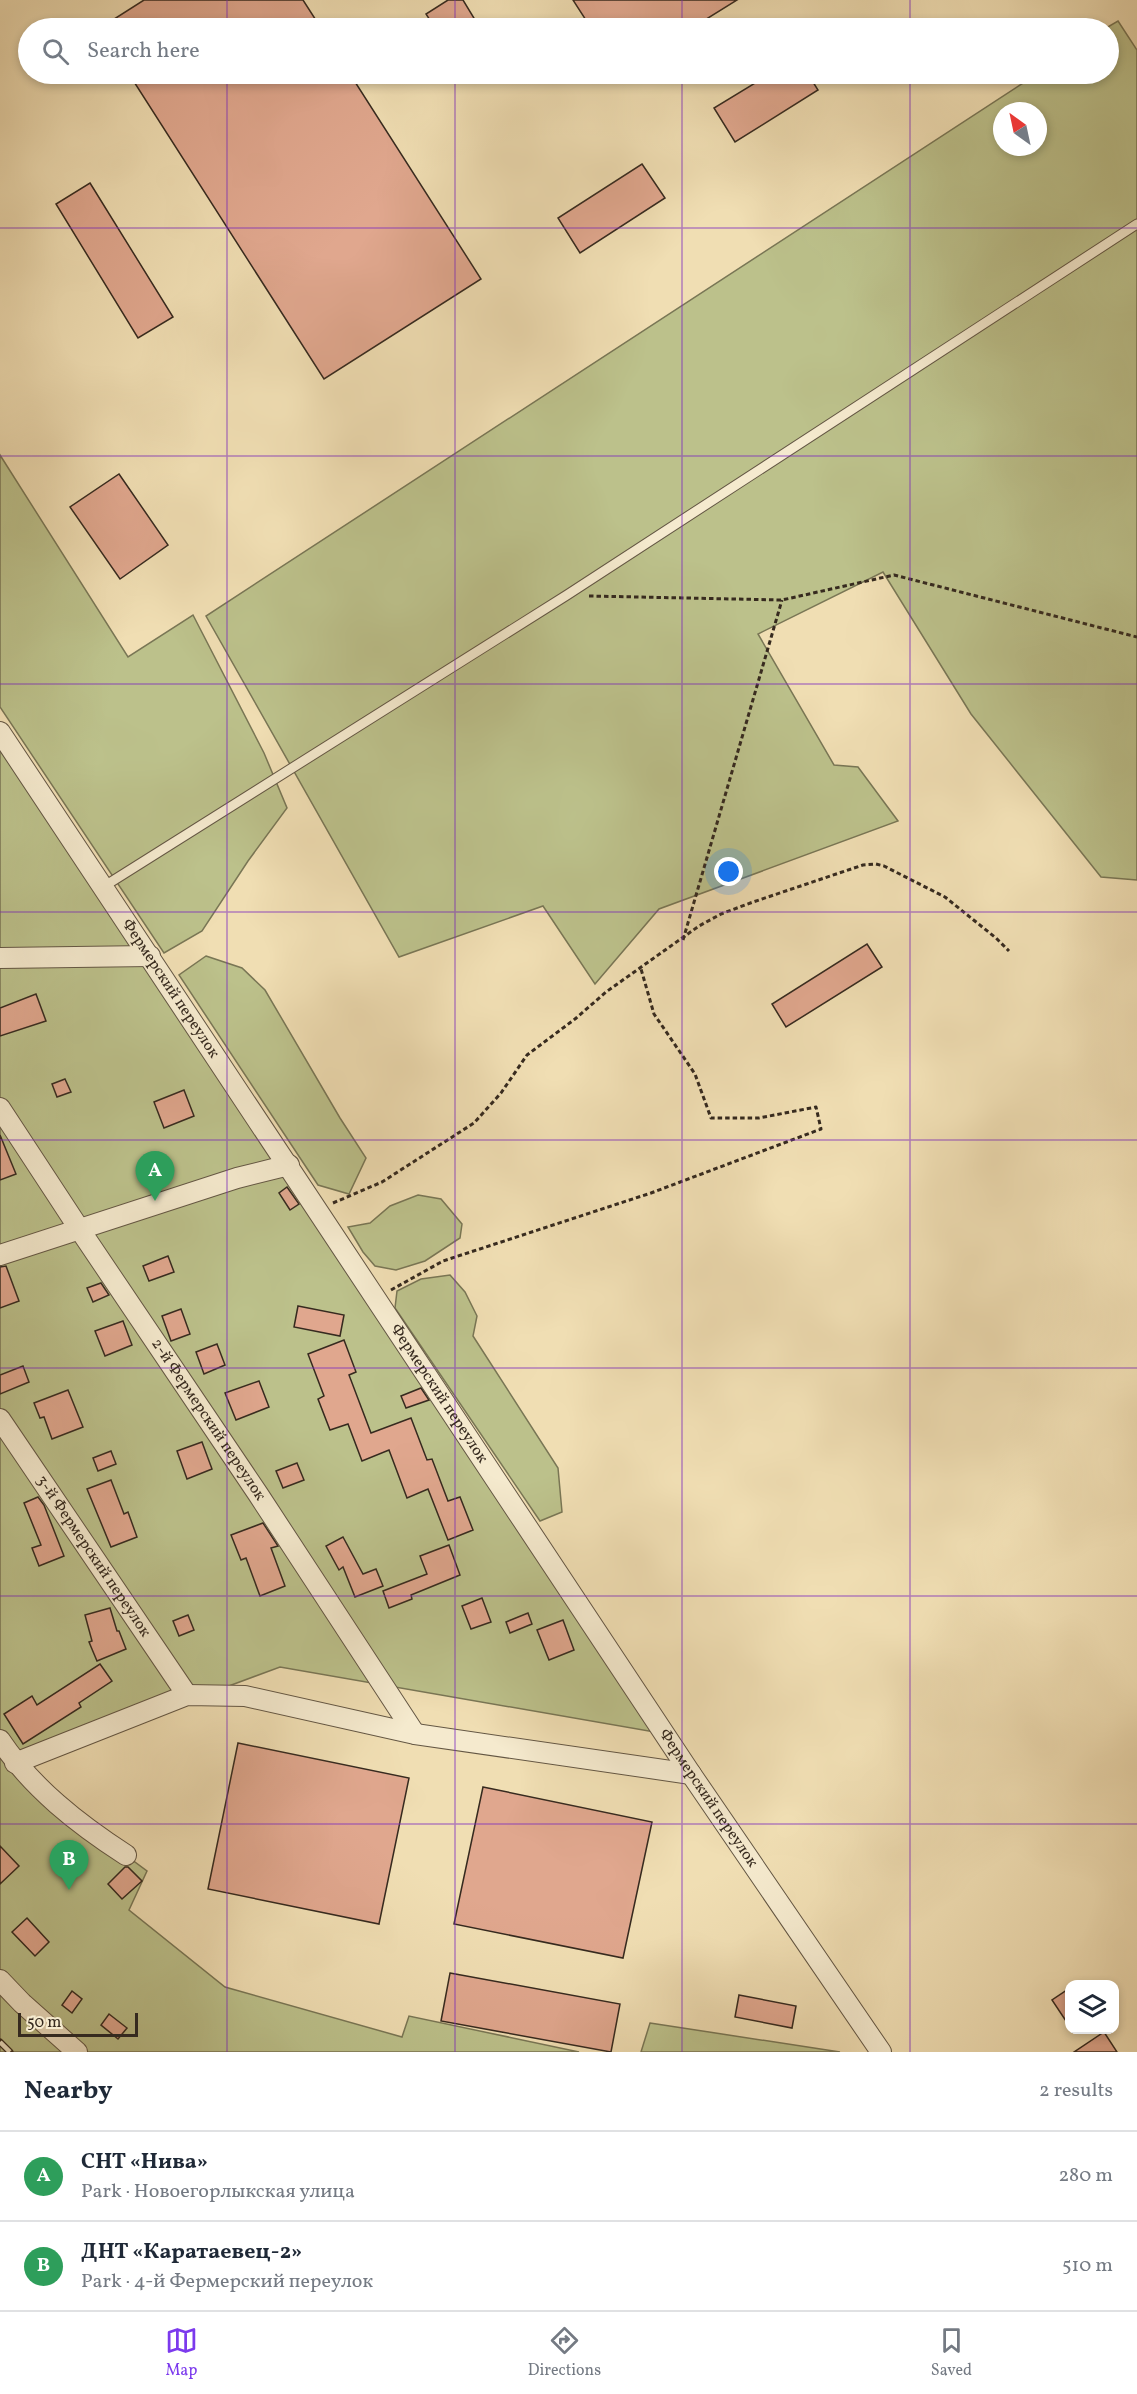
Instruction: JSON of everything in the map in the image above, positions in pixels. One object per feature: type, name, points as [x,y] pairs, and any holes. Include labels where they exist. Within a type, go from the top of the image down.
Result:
[{"type":"street","name":"Фермерский переулок","points":[[0,732],[691,1774],[881,2052]]},
{"type":"street","points":[[0,958],[150,956]]},
{"type":"street","name":"2-й Фермерский переулок","points":[[0,1108],[415,1734]]},
{"type":"street","points":[[0,1255],[237,1178],[289,1165]]},
{"type":"street","name":"3-й Фермерский переулок","points":[[0,1419],[187,1695]]},
{"type":"street","points":[[15,1763],[187,1695],[245,1696],[415,1734],[691,1774]]},
{"type":"street","points":[[0,1740],[25,1775],[88,1830],[126,1855]]},
{"type":"street","points":[[0,1980],[77,2052]]},
{"type":"lane","points":[[103,887],[567,595],[1137,224]]},
{"type":"path","points":[[567,595],[782,600],[894,575],[1137,637]]},
{"type":"path","points":[[683,938],[782,600]]},
{"type":"path","points":[[318,1209],[382,1182],[474,1123],[501,1094],[527,1054],[575,1019],[606,992],[683,938],[721,914],[753,902],[863,865],[876,864],[951,901],[1009,951]]},
{"type":"path","points":[[376,1298],[443,1261],[651,1193],[821,1129],[816,1107],[759,1118],[711,1118],[695,1074],[654,1014],[641,969]]},
{"type":"green space","points":[[1119,23],[1137,50],[1137,880],[1101,877],[971,714],[883,572],[758,634],[834,765],[858,767],[898,821],[659,909],[595,984],[543,906],[399,957],[206,616],[993,103],[993,156],[1047,156],[1047,102],[994,102],[1022,84],[1119,84]]},
{"type":"green space","points":[[0,455],[128,657],[193,615],[264,753],[287,808],[248,861],[202,931],[164,953],[0,707]]},
{"type":"green space","points":[[0,734],[666,1734],[280,1667],[8,1768],[147,1871],[129,1910],[225,1987],[402,2037],[409,2016],[579,2052],[0,2052]]},
{"type":"green space","points":[[206,956],[242,968],[265,990],[366,1158],[349,1194],[318,1185],[179,975]]},
{"type":"green space","points":[[418,1195],[441,1199],[462,1224],[460,1238],[425,1261],[396,1270],[375,1266],[363,1252],[348,1227],[370,1223],[390,1206]]},
{"type":"green space","points":[[450,1275],[465,1292],[477,1316],[473,1336],[558,1468],[562,1512],[540,1521],[395,1308],[397,1291],[421,1279]]},
{"type":"green space","points":[[650,2023],[840,2052],[641,2052]]},
{"type":"building","points":[[144,0],[303,0],[315,18],[116,18]]},
{"type":"building","points":[[448,0],[463,0],[474,18],[429,18],[426,14]]},
{"type":"building","points":[[573,0],[737,0],[708,18],[585,18]]},
{"type":"building","points":[[135,84],[356,84],[481,279],[324,379]]},
{"type":"building","points":[[754,84],[814,84],[818,90],[735,142],[714,108]]},
{"type":"building","points":[[642,164],[665,198],[580,253],[558,218]]},
{"type":"building","points":[[90,183],[173,317],[138,338],[56,204]]},
{"type":"building","points":[[119,474],[168,545],[120,579],[70,507]]},
{"type":"building","points":[[867,944],[882,967],[786,1027],[772,1004]]},
{"type":"building","points":[[36,994],[46,1021],[0,1036],[0,1008]]},
{"type":"building","points":[[65,1079],[71,1092],[57,1097],[52,1084]]},
{"type":"building","points":[[184,1090],[194,1116],[164,1128],[154,1102]]},
{"type":"building","points":[[0,1135],[16,1174],[0,1180]]},
{"type":"building","points":[[287,1187],[299,1204],[290,1210],[279,1193]]},
{"type":"building","points":[[168,1256],[174,1272],[149,1281],[143,1266]]},
{"type":"building","points":[[6,1266],[19,1301],[0,1308],[0,1267]]},
{"type":"building","points":[[101,1283],[109,1295],[93,1302],[87,1288]]},
{"type":"building","points":[[298,1306],[344,1315],[340,1336],[294,1327]]},
{"type":"building","points":[[181,1309],[190,1334],[171,1341],[162,1316]]},
{"type":"building","points":[[123,1321],[132,1345],[105,1356],[95,1331]]},
{"type":"building","points":[[344,1340],[356,1372],[349,1375],[371,1433],[411,1418],[427,1460],[432,1459],[448,1501],[460,1497],[473,1530],[448,1540],[428,1489],[407,1498],[389,1450],[362,1461],[348,1424],[330,1430],[318,1399],[324,1396],[308,1354]]},
{"type":"building","points":[[217,1344],[225,1365],[204,1374],[196,1352]]},
{"type":"building","points":[[23,1366],[29,1382],[0,1394],[0,1375]]},
{"type":"building","points":[[259,1381],[269,1407],[236,1420],[225,1393]]},
{"type":"building","points":[[421,1388],[429,1400],[406,1408],[401,1396]]},
{"type":"building","points":[[68,1390],[83,1427],[52,1439],[44,1417],[40,1418],[34,1403]]},
{"type":"building","points":[[202,1442],[212,1469],[187,1479],[177,1451]]},
{"type":"building","points":[[111,1451],[116,1464],[98,1471],[93,1458]]},
{"type":"building","points":[[297,1463],[304,1480],[283,1488],[276,1471]]},
{"type":"building","points":[[111,1480],[124,1514],[128,1512],[137,1537],[111,1547],[87,1489]]},
{"type":"building","points":[[38,1497],[44,1505],[64,1556],[39,1566],[32,1548],[41,1545],[24,1503]]},
{"type":"building","points":[[263,1523],[278,1546],[271,1548],[285,1586],[260,1596],[246,1558],[241,1560],[231,1535]]},
{"type":"building","points":[[343,1537],[363,1574],[376,1569],[383,1586],[355,1597],[343,1567],[339,1570],[326,1546]]},
{"type":"building","points":[[449,1545],[460,1575],[411,1595],[412,1599],[389,1608],[383,1591],[427,1574],[420,1556]]},
{"type":"building","points":[[482,1598],[491,1622],[471,1629],[462,1606]]},
{"type":"building","points":[[110,1608],[117,1631],[126,1649],[97,1661],[89,1642],[92,1641],[85,1615]]},
{"type":"building","points":[[528,1613],[532,1624],[510,1633],[506,1622]]},
{"type":"building","points":[[188,1615],[194,1630],[179,1636],[173,1621]]},
{"type":"building","points":[[563,1620],[574,1650],[549,1660],[537,1630]]},
{"type":"building","points":[[100,1664],[112,1681],[79,1703],[81,1707],[23,1744],[4,1714],[32,1696],[37,1705]]},
{"type":"building","points":[[238,1743],[409,1778],[379,1924],[208,1889]]},
{"type":"building","points":[[483,1787],[652,1822],[623,1958],[454,1924]]},
{"type":"building","points":[[0,1846],[19,1866],[0,1884]]},
{"type":"building","points":[[125,1867],[128,1867],[142,1881],[122,1899],[108,1884]]},
{"type":"building","points":[[27,1918],[49,1942],[35,1956],[12,1932]]},
{"type":"building","points":[[450,1973],[620,2004],[611,2052],[441,2021]]},
{"type":"building","points":[[72,1991],[82,1999],[72,2013],[62,2005]]},
{"type":"building","points":[[1065,1991],[1065,2020],[1052,2000]]},
{"type":"building","points":[[739,1995],[796,2006],[792,2028],[735,2017]]},
{"type":"building","points":[[109,2014],[127,2028],[118,2039],[101,2025]]},
{"type":"building","points":[[1101,2034],[1105,2034],[1117,2052],[1074,2052]]},
{"type":"railway","points":[[0,2042],[10,2052]]},
{"type":"place","name":"СНТ «Нива»","points":[[155,1201]]},
{"type":"place","name":"ДНТ «Каратаевец-2»","points":[[69,1890]]}]
